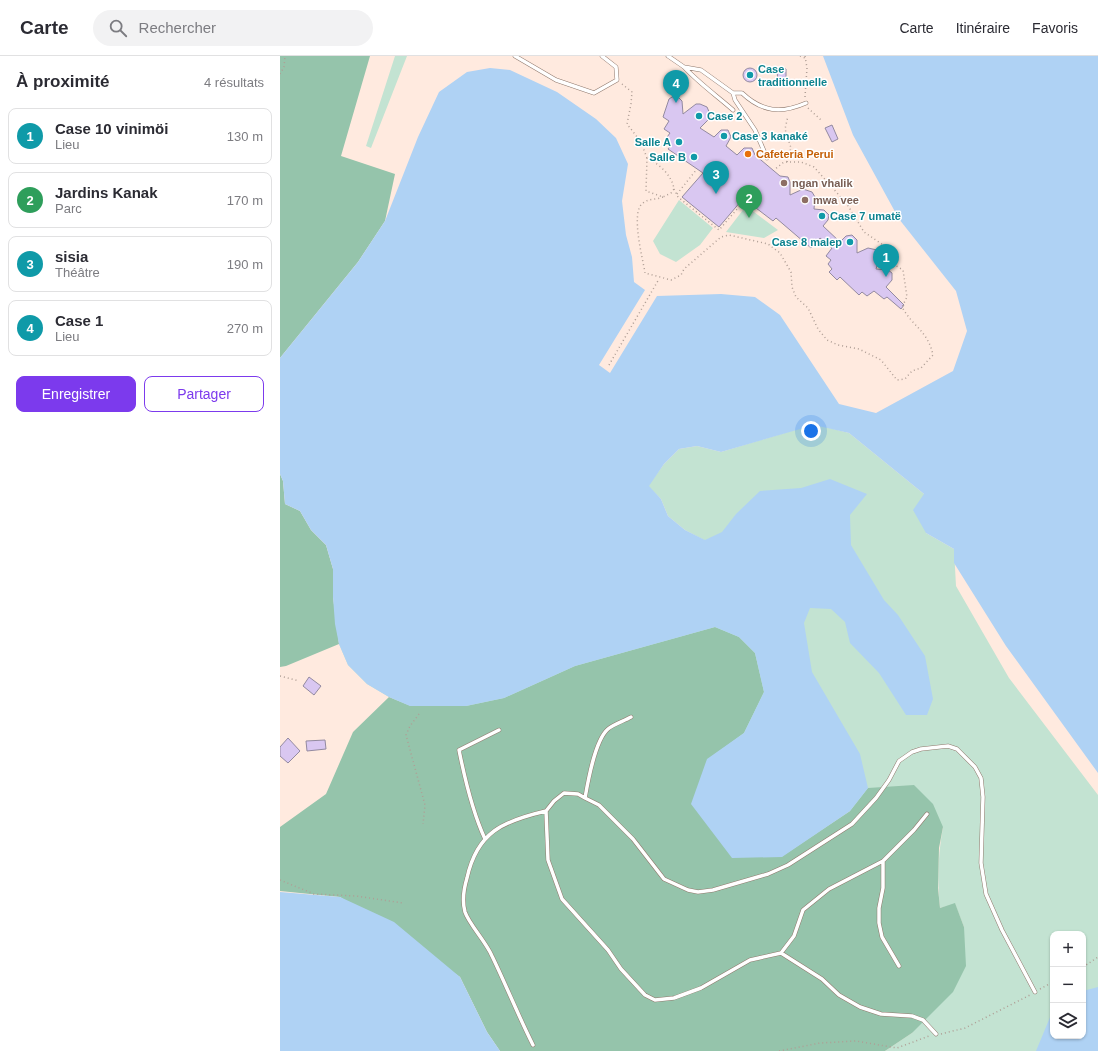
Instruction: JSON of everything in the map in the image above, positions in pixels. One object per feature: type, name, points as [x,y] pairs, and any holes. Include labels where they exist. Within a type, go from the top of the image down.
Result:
[{"type":"lane","points":[[515,56],[556,80],[594,93],[617,80],[616,68],[602,56]]},
{"type":"lane","points":[[668,56],[684,67],[696,80],[707,87],[733,110]]},
{"type":"lane","points":[[684,67],[701,70],[733,93],[742,93],[748,99],[762,106],[779,110],[790,110],[806,103]]},
{"type":"lane","points":[[733,93],[735,100],[755,130],[767,158]]},
{"type":"lane","points":[[585,798],[599,744],[608,730],[631,717]]},
{"type":"lane","points":[[485,839],[463,773],[459,750],[499,730]]},
{"type":"lane","points":[[533,1044],[513,1006],[488,946],[465,912],[464,892],[470,867],[478,847],[492,831],[513,821],[546,811],[554,801],[564,794],[578,794],[599,806],[633,840],[664,880],[688,890],[698,892],[713,890],[768,874],[788,865],[852,824],[876,798],[889,780],[899,761],[912,752],[921,749],[948,746],[957,749],[975,767],[981,778],[983,796],[981,863],[986,894],[1002,930],[1035,992]]},
{"type":"lane","points":[[546,811],[548,860],[562,899],[608,950],[621,969],[645,995],[655,1000],[674,998],[701,988],[750,960],[781,953],[794,936],[803,910],[829,889],[882,861],[914,830],[927,814]]},
{"type":"lane","points":[[882,861],[883,888],[879,908],[879,923],[882,937],[899,966]]},
{"type":"lane","points":[[781,953],[822,979],[839,994],[860,1007],[881,1014],[912,1016],[923,1020],[936,1034]]},
{"type":"path","points":[[280,74],[284,67],[285,56]]},
{"type":"path","points":[[800,56],[805,57],[807,68],[804,92],[807,107],[821,120]]},
{"type":"path","points":[[617,80],[632,92],[627,124],[641,142],[647,158],[646,191],[663,197]]},
{"type":"path","points":[[787,162],[790,148],[784,129],[790,110]]},
{"type":"path","points":[[647,158],[658,164],[673,183],[676,194],[719,230],[757,186]]},
{"type":"path","points":[[674,189],[671,193],[663,197],[656,200],[649,200],[641,204],[637,212],[637,225],[645,273],[671,280],[680,275],[684,269],[721,237],[729,235],[768,244],[780,253],[791,272],[792,287],[796,297],[808,308],[818,329],[827,340],[838,345],[859,349],[868,353],[881,360],[897,380],[905,379],[912,371],[921,368],[933,355],[930,343],[924,332],[915,325],[902,307],[907,297],[903,270],[893,264],[883,245],[864,232],[847,204],[814,167],[801,162],[784,162],[774,170]]},
{"type":"path","points":[[676,194],[697,169]]},
{"type":"path","points":[[608,366],[659,279]]},
{"type":"path","points":[[280,676],[299,681]]},
{"type":"path","points":[[419,714],[410,726],[406,735],[425,805],[423,824]]},
{"type":"path","points":[[280,880],[314,894],[356,896],[403,903]]},
{"type":"path","points":[[1086,965],[1098,957]]},
{"type":"path","points":[[778,1051],[820,1042],[856,1041],[897,1048],[936,1034],[965,1028],[1050,984]]},
{"type":"green space","points":[[280,56],[370,56],[341,156],[395,174],[385,221],[358,262],[280,358]]},
{"type":"green space","points":[[395,56],[407,56],[371,148],[366,146]]},
{"type":"green space","points":[[679,200],[713,228],[700,245],[676,262],[660,254],[653,241]]},
{"type":"green space","points":[[746,206],[778,230],[764,238],[726,232]]},
{"type":"green space","points":[[814,424],[849,433],[924,494],[926,533],[954,549],[956,586],[1009,678],[1098,795],[1098,1051],[885,1051],[912,1033],[964,927],[955,904],[940,908],[938,868],[943,827],[850,811],[782,857],[389,697],[367,684],[348,665],[339,644],[704,540],[685,530],[668,516],[661,499],[648,486],[664,464],[679,449],[697,446],[721,452]]},
{"type":"green space","points":[[280,474],[283,481],[285,504],[300,511],[311,530],[326,545],[333,569],[333,597],[339,644],[286,666],[280,667]]},
{"type":"green space","points":[[715,627],[739,637],[755,653],[764,692],[744,733],[707,760],[781,857],[850,811],[868,788],[914,785],[933,804],[943,827],[939,848],[938,888],[940,908],[955,903],[964,927],[966,966],[953,992],[912,1033],[885,1051],[500,1051],[487,1032],[460,977],[340,897],[280,891],[280,827],[326,794],[353,732],[389,697],[411,706],[466,706],[504,698],[575,666]]},
{"type":"water","points":[[823,56],[1098,56],[1098,773],[1006,646],[954,563],[954,549],[926,533],[913,510],[924,494],[849,433],[814,425],[721,452],[697,446],[679,449],[664,464],[649,486],[661,499],[668,516],[685,530],[705,540],[722,532],[736,514],[760,491],[801,488],[830,479],[867,494],[850,515],[851,545],[884,600],[898,615],[925,656],[933,699],[927,715],[906,715],[879,673],[850,643],[845,622],[831,609],[810,608],[804,623],[812,672],[860,754],[868,788],[850,811],[782,857],[732,858],[691,804],[707,759],[744,733],[764,692],[755,653],[739,637],[715,627],[575,666],[504,698],[466,706],[410,706],[389,697],[367,684],[348,665],[339,644],[335,624],[333,569],[326,545],[311,530],[300,511],[285,504],[283,481],[280,474],[280,358],[358,262],[385,221],[418,137],[439,92],[467,72],[490,68],[510,70],[557,92],[596,119],[616,138],[628,164],[622,201],[626,235],[632,257],[634,282],[645,290],[599,365],[610,373],[657,296],[721,294],[755,297],[780,315],[839,404],[876,413],[953,371],[967,331],[956,291],[899,219],[853,135]]},
{"type":"water","points":[[280,892],[340,897],[394,922],[460,977],[487,1032],[500,1051],[280,1051]]},
{"type":"water","points":[[1098,987],[1098,1051],[1036,1051],[1050,1017],[1050,1039],[1086,1039],[1086,990]]},
{"type":"building","points":[[779,67],[786,69],[786,82],[783,86],[778,82],[777,71]]},
{"type":"building","name":"Case traditionnelle","points":[[747,68],[753,68],[757,72],[757,78],[753,82],[747,82],[743,78],[743,72]]},
{"type":"building","points":[[677,96],[682,101],[683,114],[696,104],[707,107],[710,118],[700,128],[714,137],[721,130],[728,130],[731,137],[726,146],[737,155],[744,148],[752,148],[755,155],[780,176],[788,177],[790,182],[790,195],[803,189],[812,192],[815,197],[814,209],[824,210],[829,215],[828,220],[823,226],[840,242],[846,236],[852,235],[857,240],[857,253],[868,248],[877,250],[880,256],[876,269],[888,270],[892,273],[892,280],[886,287],[904,305],[901,309],[887,297],[884,299],[874,291],[867,296],[862,292],[859,295],[840,277],[837,280],[829,272],[832,269],[828,264],[831,260],[826,256],[832,248],[820,238],[811,248],[776,218],[773,221],[756,208],[759,205],[747,194],[719,227],[682,197],[703,173],[668,149],[671,145],[665,140],[670,133],[664,129],[669,121],[663,117],[669,99]]},
{"type":"building","points":[[832,125],[838,139],[832,142],[825,128]]},
{"type":"building","points":[[309,677],[321,686],[314,695],[303,686]]},
{"type":"building","points":[[288,738],[300,751],[288,763],[280,756],[280,747]]},
{"type":"building","points":[[325,740],[326,749],[307,751],[306,741]]},
{"type":"place","name":"Case traditionnelle","points":[[750,75]]},
{"type":"place","name":"Case 1","points":[[676,103]]},
{"type":"place","name":"Case 2","points":[[699,116]]},
{"type":"place","name":"Case 3 kanaké","points":[[724,136]]},
{"type":"place","name":"Salle A","points":[[679,142]]},
{"type":"place","name":"Cafeteria Perui","points":[[748,154]]},
{"type":"place","name":"Salle B","points":[[694,157]]},
{"type":"place","name":"ngan vhalik","points":[[784,183]]},
{"type":"place","name":"sisia","points":[[716,194]]},
{"type":"place","name":"mwa vee","points":[[805,200]]},
{"type":"place","name":"Case 7 umatë","points":[[822,216]]},
{"type":"place","name":"Jardins Kanak","points":[[749,218]]},
{"type":"place","name":"Case 8 malep","points":[[850,242]]},
{"type":"place","name":"Case 10 vinimöi","points":[[886,277]]}]
